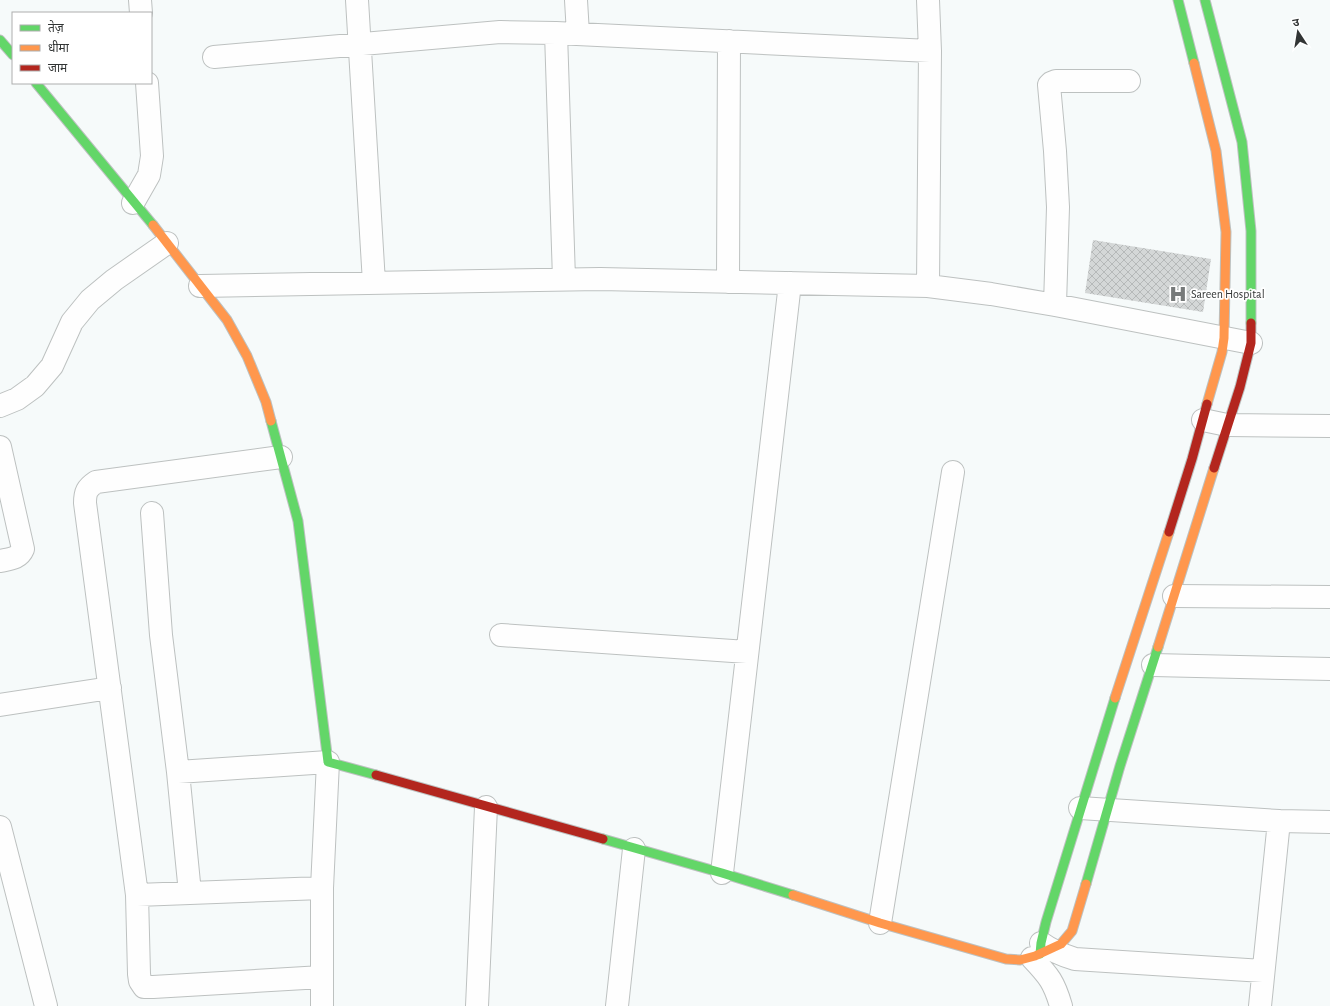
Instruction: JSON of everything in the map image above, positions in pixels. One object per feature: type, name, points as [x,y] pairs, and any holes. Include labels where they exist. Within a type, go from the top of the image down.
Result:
[{"type":"street","points":[[140,0],[141,12]]},
{"type":"street","points":[[357,0],[374,283]]},
{"type":"street","points":[[576,0],[578,34]]},
{"type":"street","points":[[928,0],[930,51],[928,286]]},
{"type":"street","points":[[1061,1006],[1055,986],[1046,973],[1041,951],[1046,922],[1080,808],[1192,459],[1222,352],[1224,338],[1226,232],[1216,150],[1178,0]]},
{"type":"street","points":[[178,772],[328,762],[722,874],[880,923],[1006,959],[1020,960],[1061,944],[1072,931],[1152,665],[1240,387],[1251,344],[1251,231],[1242,142],[1205,0]]},
{"type":"street","points":[[214,57],[500,32],[556,33],[930,51]]},
{"type":"street","points":[[556,33],[564,280]]},
{"type":"street","points":[[0,40],[12,54]]},
{"type":"street","points":[[728,282],[729,41]]},
{"type":"street","points":[[1055,305],[1058,207],[1049,85],[1056,81],[1129,82]]},
{"type":"street","points":[[37,84],[167,243],[227,320],[247,356],[266,402],[298,521],[328,762],[322,888],[322,1006]]},
{"type":"street","points":[[133,203],[149,175],[152,156],[147,84]]},
{"type":"street","points":[[0,406],[17,399],[34,386],[52,366],[72,322],[90,300],[114,280],[167,243]]},
{"type":"street","points":[[200,286],[600,279],[928,286],[991,294],[1055,305],[1251,344]]},
{"type":"street","points":[[722,874],[790,283]]},
{"type":"street","points":[[1203,420],[1228,425],[1330,426]]},
{"type":"street","points":[[0,447],[23,549],[21,554],[16,558],[0,561]]},
{"type":"street","points":[[281,457],[96,482],[89,486],[85,493],[85,502],[137,895],[140,981],[144,987],[153,987],[322,977]]},
{"type":"street","points":[[880,923],[954,472]]},
{"type":"street","points":[[152,513],[162,635],[190,893]]},
{"type":"street","points":[[1174,596],[1330,597]]},
{"type":"street","points":[[501,635],[747,652]]},
{"type":"street","points":[[1152,665],[1330,669]]},
{"type":"street","points":[[0,705],[110,688]]},
{"type":"street","points":[[477,1006],[486,807]]},
{"type":"street","points":[[1080,808],[1279,821],[1330,822]]},
{"type":"street","points":[[1260,1006],[1279,821]]},
{"type":"street","points":[[0,827],[46,1006]]},
{"type":"street","points":[[617,1006],[634,849]]},
{"type":"street","points":[[137,895],[322,888]]},
{"type":"street","points":[[1041,951],[1075,959],[1263,972]]},
{"type":"building","points":[[1093,240],[1211,259],[1203,312],[1085,293]]},
{"type":"traffic: fast","points":[[1178,0],[1194,63]]},
{"type":"traffic: fast","points":[[1205,0],[1242,142],[1251,231],[1251,323]]},
{"type":"traffic: fast","points":[[0,40],[12,54]]},
{"type":"traffic: fast","points":[[37,84],[153,225]]},
{"type":"traffic: fast","points":[[271,421],[298,521],[328,762],[376,775]]},
{"type":"traffic: fast","points":[[1086,884],[1120,766],[1158,647]]},
{"type":"traffic: fast","points":[[1040,954],[1046,922],[1115,698]]},
{"type":"traffic: fast","points":[[603,839],[793,895]]},
{"type":"traffic: slow","points":[[1194,63],[1216,151],[1226,232],[1224,338],[1222,352],[1207,404]]},
{"type":"traffic: slow","points":[[153,225],[227,320],[247,356],[266,402],[271,421]]},
{"type":"traffic: slow","points":[[1158,647],[1214,468]]},
{"type":"traffic: slow","points":[[1115,698],[1169,532]]},
{"type":"traffic: slow","points":[[793,895],[880,923],[1006,959],[1020,960],[1035,956],[1061,944],[1072,931],[1086,884]]},
{"type":"traffic: jam","points":[[1214,468],[1240,387],[1251,343],[1251,323]]},
{"type":"traffic: jam","points":[[1169,532],[1192,459],[1207,404]]},
{"type":"traffic: jam","points":[[376,775],[603,839]]},
{"type":"place","name":"Sareen Hospital","points":[[1178,294]]}]
